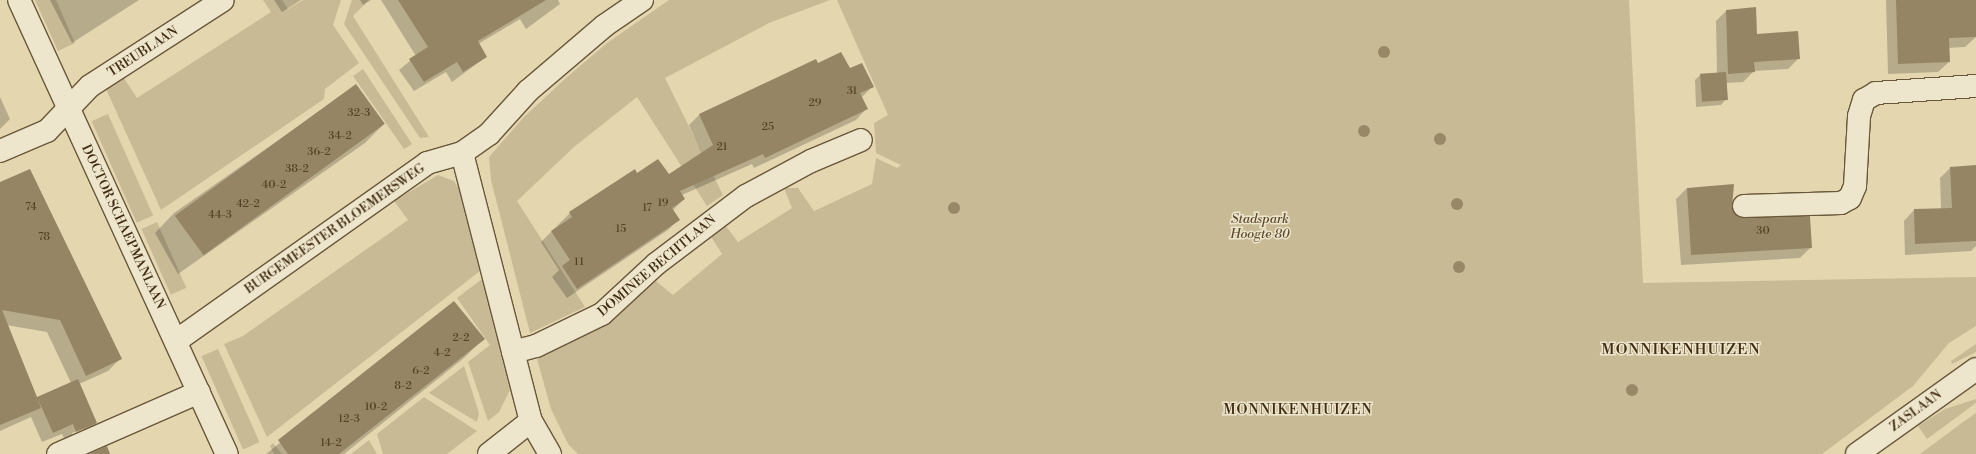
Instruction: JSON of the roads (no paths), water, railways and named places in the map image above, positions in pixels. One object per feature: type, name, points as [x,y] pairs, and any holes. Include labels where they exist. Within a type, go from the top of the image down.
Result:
[{"type":"street","name":"DOCTOR SCHAEPMANLAAN","points":[[18,0],[227,454]]},
{"type":"street","name":"TREUBLAAN","points":[[0,152],[47,130],[68,111],[90,86],[223,0]]},
{"type":"street","name":"BURGEMEESTER BLOEMERSWEG","points":[[176,341],[427,163],[462,153],[489,134],[528,91],[565,59],[642,0]]},
{"type":"street","points":[[1744,206],[1841,203],[1850,198],[1855,186],[1859,116],[1864,100],[1876,92],[1976,86]]},
{"type":"street","name":"DOMINEE BECHTLAAN","points":[[513,352],[536,346],[602,314],[656,264],[727,209],[778,177],[861,140]]},
{"type":"street","points":[[462,153],[531,421],[550,454]]},
{"type":"street","name":"ZASLAAN","points":[[1857,454],[1976,369]]},
{"type":"street","points":[[58,454],[199,392]]},
{"type":"street","points":[[489,454],[531,421]]},
{"type":"district","name":"MONNIKENHUIZEN","points":[[1681,350]]},
{"type":"district","name":"MONNIKENHUIZEN","points":[[1298,410]]},
{"type":"park label","name":"Stadspark Hoogte 80","points":[[1260,228]]}]
